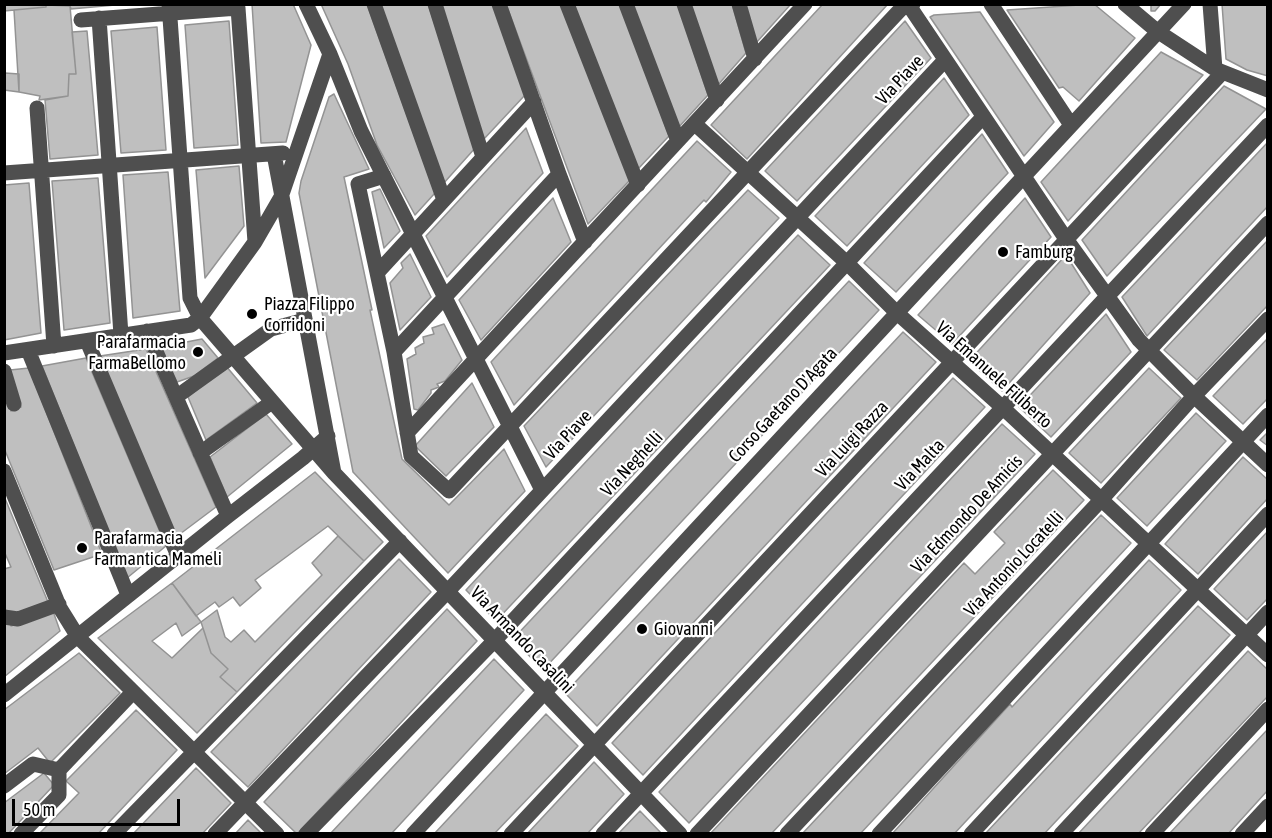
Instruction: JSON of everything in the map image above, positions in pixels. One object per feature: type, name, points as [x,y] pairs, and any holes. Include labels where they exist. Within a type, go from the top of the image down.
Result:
[{"type":"street","points":[[306,4],[330,54],[361,131],[542,490]]},
{"type":"street","points":[[374,4],[444,200]]},
{"type":"street","points":[[435,4],[483,157]]},
{"type":"street","points":[[499,4],[585,242]]},
{"type":"street","points":[[567,4],[638,185]]},
{"type":"street","points":[[626,4],[678,141]]},
{"type":"street","points":[[684,4],[717,100]]},
{"type":"street","points":[[739,4],[755,58]]},
{"type":"street","points":[[384,176],[358,184],[394,352],[411,456],[449,491],[900,10],[913,4]]},
{"type":"street","points":[[991,4],[1071,125]]},
{"type":"street","name":"Corso Gaetano D'Agata","points":[[412,834],[1184,4]]},
{"type":"street","points":[[1210,4],[1219,71]]},
{"type":"street","points":[[908,5],[982,118],[1147,350],[1268,465]]},
{"type":"street","points":[[407,433],[802,6]]},
{"type":"street","points":[[81,20],[170,9],[238,8],[249,156],[258,237]]},
{"type":"street","points":[[1132,8],[1157,31],[1219,71],[1268,90]]},
{"type":"street","points":[[170,9],[180,160]]},
{"type":"street","points":[[99,18],[121,335]]},
{"type":"street","points":[[4,353],[147,331],[196,321],[258,237],[281,197],[330,54]]},
{"type":"street","name":"Via Piave","points":[[214,834],[448,591],[945,60]]},
{"type":"street","name":"Via Luigi Razza","points":[[511,834],[1066,239],[1219,71]]},
{"type":"street","points":[[378,272],[534,102]]},
{"type":"street","points":[[37,108],[54,346]]},
{"type":"street","name":"Via Neghelli","points":[[306,834],[495,640],[982,118]]},
{"type":"street","name":"Via Emanuele Filiberto","points":[[695,124],[1268,655]]},
{"type":"street","name":"Via Malta","points":[[603,834],[1268,124]]},
{"type":"street","points":[[4,173],[296,152]]},
{"type":"street","points":[[274,154],[334,473]]},
{"type":"street","name":"Via Armando Casalini","points":[[180,160],[190,298],[196,321],[272,402],[308,454],[334,473],[680,834]]},
{"type":"street","points":[[394,352],[559,174]]},
{"type":"street","name":"Via Edmondo De Amicis","points":[[697,834],[1268,223]]},
{"type":"street","points":[[258,237],[289,238]]},
{"type":"street","name":"Via Antonio Locatelli","points":[[787,834],[1268,319]]},
{"type":"street","points":[[176,397],[271,329],[305,320]]},
{"type":"street","points":[[147,331],[228,516]]},
{"type":"street","points":[[87,340],[178,556]]},
{"type":"street","points":[[28,350],[128,595]]},
{"type":"street","points":[[4,371],[14,404]]},
{"type":"street","points":[[200,453],[272,402]]},
{"type":"street","points":[[879,834],[1268,415]]},
{"type":"street","points":[[4,695],[328,436]]},
{"type":"street","points":[[4,471],[59,604],[78,637],[277,834]]},
{"type":"street","points":[[971,834],[1268,513]]},
{"type":"street","points":[[114,834],[400,541]]},
{"type":"street","points":[[4,617],[18,618],[59,604]]},
{"type":"street","points":[[1062,834],[1268,612]]},
{"type":"street","points":[[21,834],[59,795],[59,770],[134,692]]},
{"type":"street","points":[[1152,834],[1268,709]]},
{"type":"street","points":[[4,786],[33,764],[59,770]]},
{"type":"street","points":[[1242,834],[1268,806]]},
{"type":"building","points":[[4,4],[46,4],[46,7],[4,11]]},
{"type":"building","points":[[46,4],[126,4],[71,9],[70,6]]},
{"type":"building","points":[[252,4],[293,4],[311,45],[286,142],[261,143]]},
{"type":"building","points":[[321,4],[367,4],[435,193],[415,215],[377,145],[348,64]]},
{"type":"building","points":[[380,4],[428,4],[476,147],[443,184]]},
{"type":"building","points":[[440,4],[493,4],[526,94],[483,140]]},
{"type":"building","points":[[506,4],[561,4],[630,180],[588,224]]},
{"type":"building","points":[[573,4],[621,4],[669,136],[638,169]]},
{"type":"building","points":[[631,4],[678,4],[708,95],[678,128]]},
{"type":"building","points":[[689,4],[732,4],[746,53],[717,86]]},
{"type":"building","points":[[744,4],[791,4],[756,43]]},
{"type":"building","points":[[823,4],[888,4],[747,159],[711,125]]},
{"type":"building","points":[[1094,4],[1135,38],[1079,101],[1063,87],[1059,88],[1007,10]]},
{"type":"building","points":[[1151,4],[1161,4],[1155,11],[1151,11]]},
{"type":"building","points":[[1222,4],[1268,4],[1268,76],[1247,70],[1226,59]]},
{"type":"building","points":[[46,5],[70,6],[76,74],[69,74],[68,96],[39,100],[40,96],[19,92],[14,10],[46,7]]},
{"type":"building","points":[[980,12],[1054,122],[1024,156],[930,17]]},
{"type":"building","points":[[229,21],[238,145],[194,148],[185,25]]},
{"type":"building","points":[[905,21],[931,58],[797,201],[765,171]]},
{"type":"building","points":[[157,27],[166,150],[121,153],[111,31]]},
{"type":"building","points":[[87,31],[98,155],[50,159],[45,100],[68,96],[69,74],[76,74],[72,32]]},
{"type":"building","points":[[1161,52],[1203,75],[1068,221],[1041,182]]},
{"type":"building","points":[[5,73],[19,74],[19,92],[4,90]]},
{"type":"building","points":[[944,78],[969,115],[847,246],[815,216]]},
{"type":"building","points":[[1224,86],[1266,109],[1107,276],[1082,240]]},
{"type":"building","points":[[334,94],[369,169],[344,177],[402,459],[449,505],[504,449],[525,491],[448,573],[353,472],[299,193],[329,97]]},
{"type":"building","points":[[526,128],[543,173],[447,277],[426,236]]},
{"type":"building","points":[[982,134],[1008,173],[896,292],[864,263]]},
{"type":"building","points":[[697,141],[731,172],[706,202],[704,200],[514,405],[491,362]]},
{"type":"building","points":[[1268,142],[1268,206],[1147,336],[1122,297]]},
{"type":"building","points":[[239,166],[244,226],[205,278],[196,170]]},
{"type":"building","points":[[168,172],[180,311],[133,318],[123,175]]},
{"type":"building","points":[[98,178],[110,323],[64,330],[52,181]]},
{"type":"building","points":[[29,183],[41,333],[4,340],[4,185]]},
{"type":"building","points":[[380,189],[400,231],[384,248],[372,192]]},
{"type":"building","points":[[748,190],[779,218],[546,467],[524,426]]},
{"type":"building","points":[[553,198],[571,242],[481,340],[459,300]]},
{"type":"building","points":[[1025,198],[1051,237],[952,344],[918,315]]},
{"type":"building","points":[[798,235],[830,265],[496,621],[466,590]]},
{"type":"building","points":[[1268,240],[1268,305],[1197,380],[1164,350]]},
{"type":"building","points":[[410,254],[431,297],[400,330],[390,283],[403,268],[401,263]]},
{"type":"building","points":[[1066,255],[1090,293],[1002,391],[969,361]]},
{"type":"building","points":[[849,281],[879,310],[543,670],[513,639]]},
{"type":"building","points":[[1106,314],[1131,352],[1051,437],[1019,407]]},
{"type":"building","points":[[444,324],[462,360],[445,381],[437,384],[439,387],[431,390],[418,410],[414,409],[407,359],[416,354],[415,348],[424,343],[423,337],[434,334],[432,328]]},
{"type":"building","points":[[903,332],[936,362],[597,726],[565,693]]},
{"type":"building","points":[[1268,338],[1268,398],[1243,424],[1213,396]]},
{"type":"building","points":[[202,339],[218,358],[194,376],[177,382],[160,347]]},
{"type":"building","points":[[146,349],[216,507],[176,537],[100,356]]},
{"type":"building","points":[[86,358],[166,546],[127,578],[42,366]]},
{"type":"building","points":[[226,366],[257,403],[206,440],[188,397]]},
{"type":"building","points":[[29,368],[102,554],[54,570],[4,448],[4,390],[11,411],[21,407],[10,370]]},
{"type":"building","points":[[1149,368],[1181,398],[1101,483],[1069,453]]},
{"type":"building","points":[[953,378],[985,407],[643,775],[612,743]]},
{"type":"building","points":[[472,383],[494,427],[446,476],[415,446]]},
{"type":"building","points":[[1196,413],[1226,441],[1147,526],[1117,498]]},
{"type":"building","points":[[266,414],[292,444],[227,497],[210,457]]},
{"type":"building","points":[[1002,424],[1035,454],[689,823],[659,792]]},
{"type":"building","points":[[1268,432],[1268,446],[1260,440]]},
{"type":"building","points":[[1243,457],[1268,480],[1268,498],[1198,574],[1165,544]]},
{"type":"building","points":[[1053,470],[1084,500],[771,834],[710,834],[964,563],[975,574],[1005,543],[994,532]]},
{"type":"building","points":[[315,472],[383,542],[364,561],[328,526],[255,580],[261,588],[240,606],[233,597],[219,607],[215,602],[196,616],[172,583]]},
{"type":"building","points":[[4,496],[48,602],[8,616],[4,606],[4,569],[11,567],[4,551]]},
{"type":"building","points":[[1101,515],[1131,543],[860,834],[802,834]]},
{"type":"building","points":[[1268,531],[1268,598],[1247,620],[1214,589]]},
{"type":"building","points":[[338,536],[364,561],[237,692],[220,677],[228,669],[211,653],[201,622],[217,610],[225,637],[231,642],[244,630],[255,642],[322,575],[312,563]]},
{"type":"building","points":[[399,559],[431,592],[248,787],[211,752]]},
{"type":"building","points":[[1149,560],[1181,590],[954,834],[892,834],[1010,704],[1012,707]]},
{"type":"building","points":[[172,583],[201,622],[182,636],[176,623],[152,641],[172,658],[203,628],[211,653],[228,669],[220,677],[237,692],[197,733],[98,638]]},
{"type":"building","points":[[1198,606],[1230,635],[1044,834],[985,834]]},
{"type":"building","points":[[447,609],[477,641],[297,834],[264,802]]},
{"type":"building","points":[[53,611],[60,631],[4,677],[4,620],[8,619],[11,626]]},
{"type":"building","points":[[1248,651],[1268,670],[1268,696],[1138,834],[1078,834]]},
{"type":"building","points":[[79,653],[120,693],[50,763],[38,748],[4,774],[4,710]]},
{"type":"building","points":[[494,659],[524,690],[391,834],[330,834]]},
{"type":"building","points":[[136,710],[177,750],[98,834],[39,834],[79,793],[66,781]]},
{"type":"building","points":[[546,714],[578,746],[494,834],[434,834]]},
{"type":"building","points":[[1268,729],[1268,790],[1228,834],[1169,834]]},
{"type":"building","points":[[594,762],[624,794],[587,834],[527,834]]},
{"type":"building","points":[[196,768],[231,803],[202,834],[133,834]]},
{"type":"building","points":[[44,773],[54,785],[8,834],[4,834],[4,803]]},
{"type":"building","points":[[640,811],[662,834],[618,834]]},
{"type":"building","points":[[248,820],[262,834],[235,834]]},
{"type":"place","name":"Famburg","points":[[1003,252]]},
{"type":"place","name":"Piazza Filippo Corridoni","points":[[252,314]]},
{"type":"place","name":"Parafarmacia FarmaBellomo","points":[[198,352]]},
{"type":"place","name":"Parafarmacia Farmantica Mameli","points":[[82,548]]},
{"type":"place","name":"Giovanni","points":[[642,629]]}]
